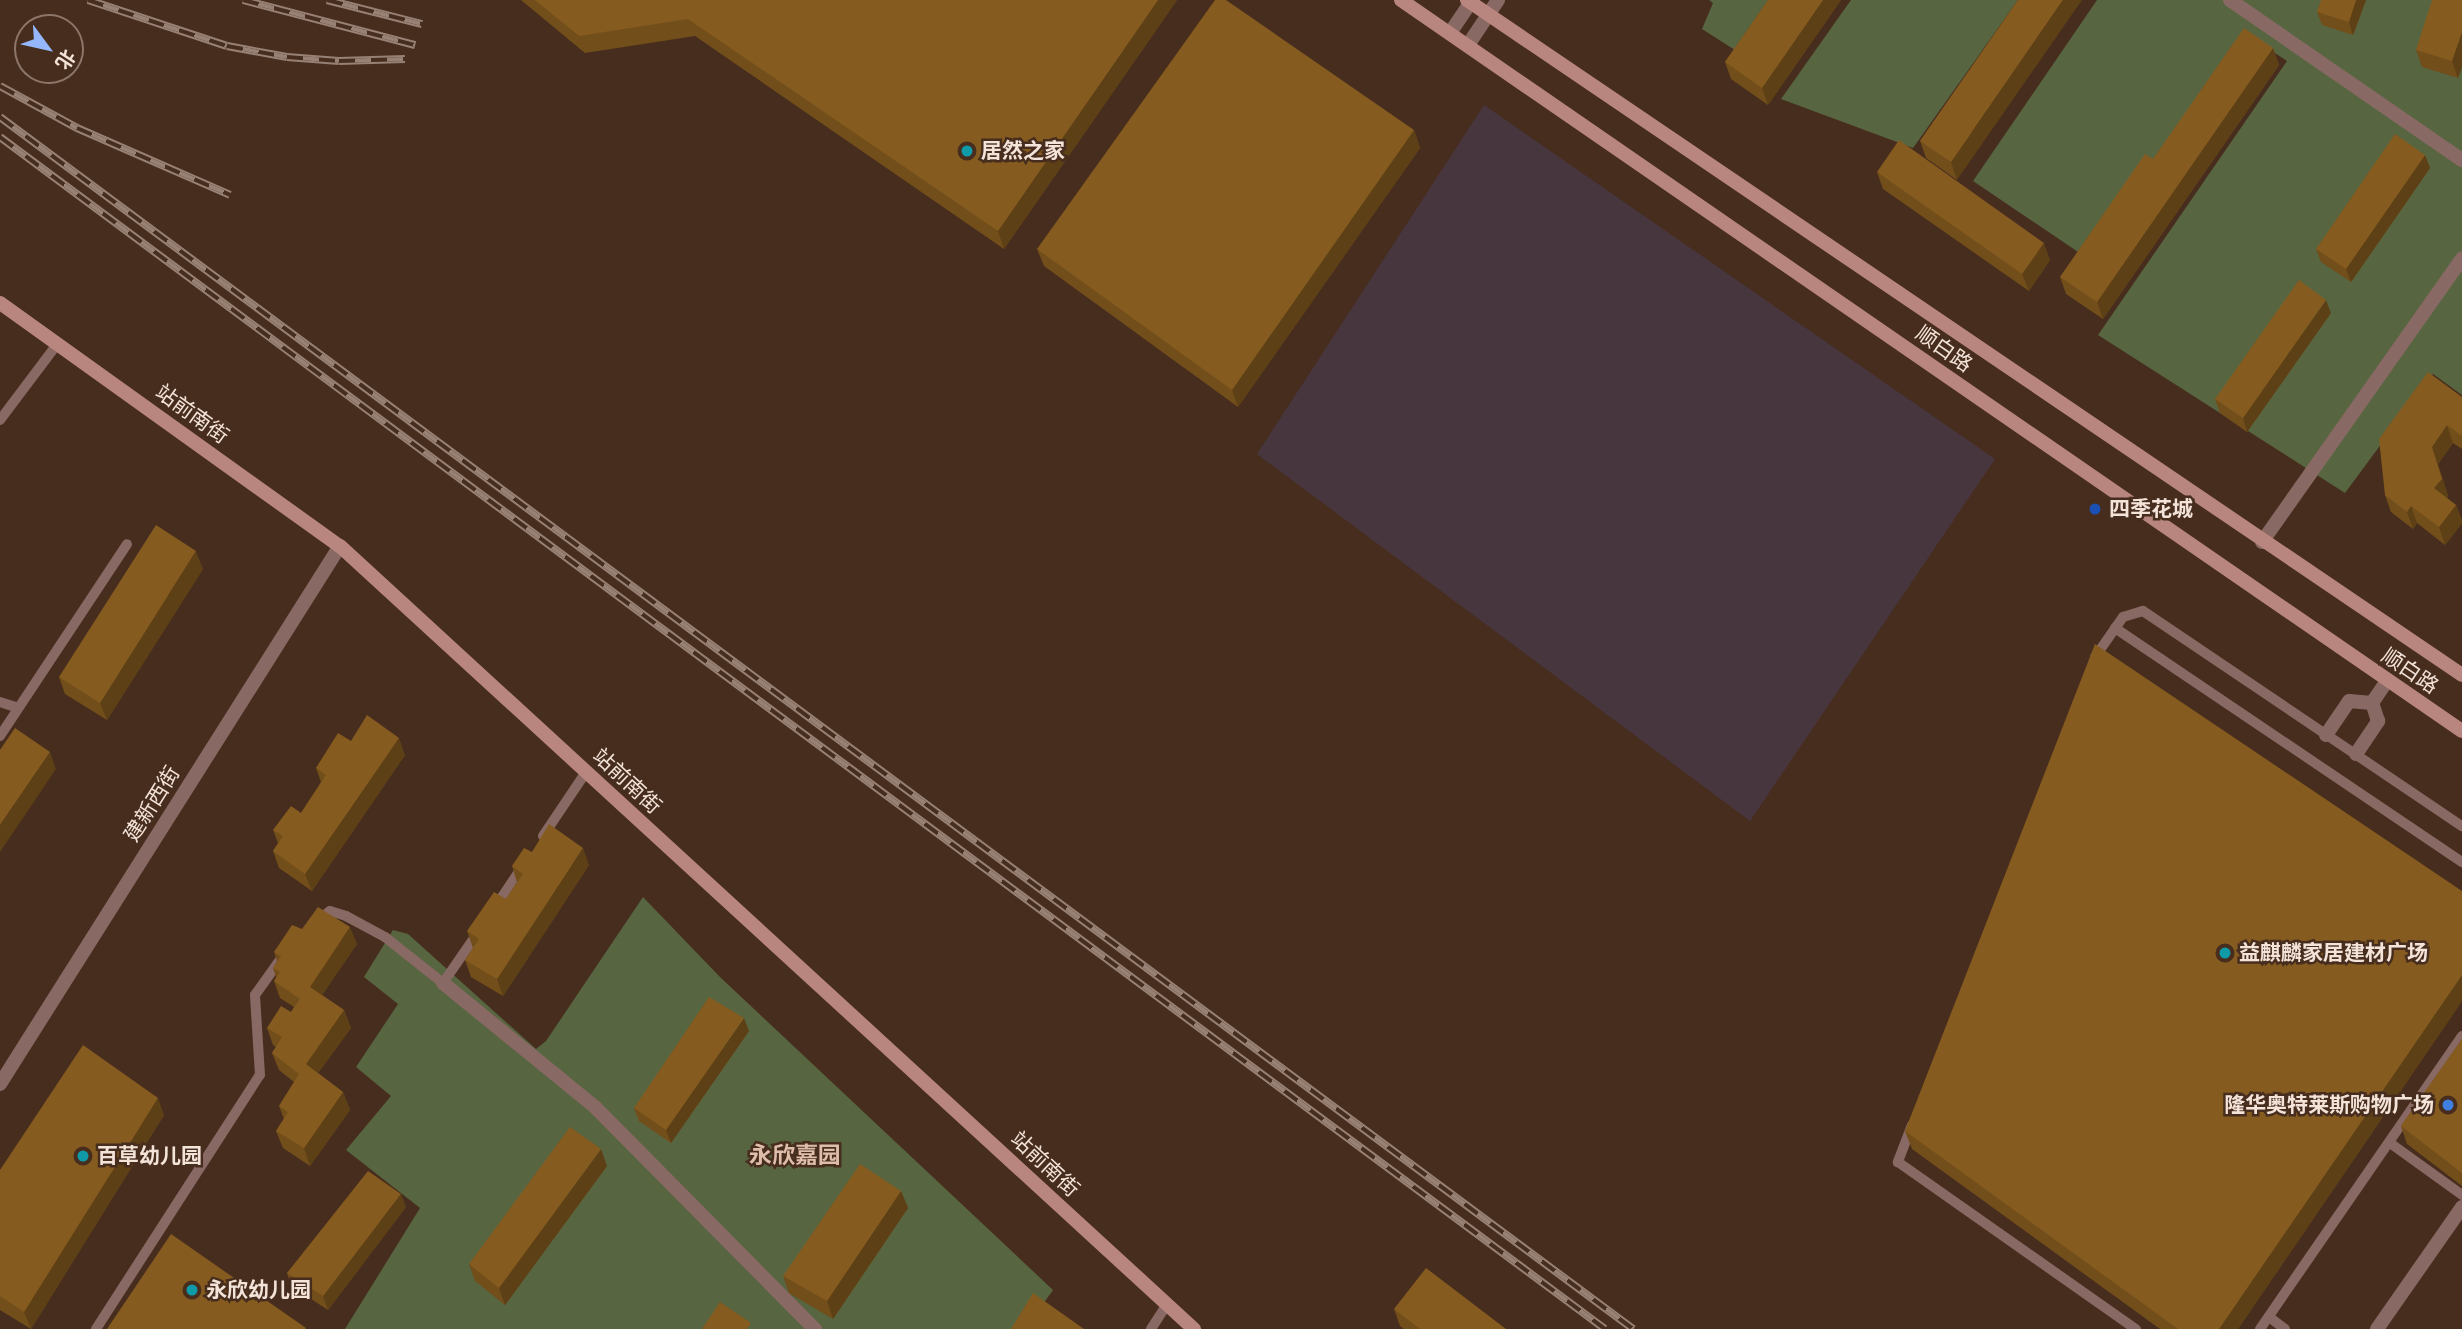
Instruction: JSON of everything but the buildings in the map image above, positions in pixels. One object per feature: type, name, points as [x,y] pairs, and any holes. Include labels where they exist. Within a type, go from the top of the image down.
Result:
[{"type":"main road","name":"顺白路","points":[[1401,0],[2462,732]]},
{"type":"main road","name":"顺白路","points":[[1470,1],[2262,542],[2462,675]]},
{"type":"main road","name":"站前南街","points":[[0,303],[340,546],[1194,1329]]},
{"type":"street","points":[[1468,46],[1498,0]]},
{"type":"street","points":[[2230,0],[2462,160]]},
{"type":"street","points":[[1450,33],[1470,1]]},
{"type":"street","points":[[2262,542],[2462,259]]},
{"type":"street","name":"建新西街","points":[[0,1084],[340,546]]},
{"type":"street","points":[[2372,703],[2387,681]]},
{"type":"street","points":[[2326,735],[2349,701],[2372,703]]},
{"type":"street","points":[[2356,754],[2378,721],[2372,703]]},
{"type":"street","points":[[443,983],[595,1107],[815,1329]]},
{"type":"street","points":[[2377,1329],[2462,1207]]},
{"type":"lane","points":[[0,420],[58,343]]},
{"type":"lane","points":[[0,736],[127,544]]},
{"type":"lane","points":[[2087,674],[2123,617],[2143,611],[2462,826]]},
{"type":"lane","points":[[2115,628],[2462,862]]},
{"type":"lane","points":[[0,702],[18,708]]},
{"type":"lane","points":[[534,850],[586,772]]},
{"type":"lane","points":[[307,928],[330,911],[346,916],[385,937],[443,983],[526,861]]},
{"type":"lane","points":[[96,1329],[260,1076],[255,995],[289,946]]},
{"type":"lane","points":[[2260,1329],[2462,1037]]},
{"type":"lane","points":[[1918,1110],[1898,1162],[2136,1329]]},
{"type":"lane","points":[[2390,1143],[2462,1195]]},
{"type":"lane","points":[[1150,1329],[1167,1304]]},
{"type":"lane","points":[[2269,1317],[2286,1329]]},
{"type":"shaded area","points":[[1484,105],[1995,459],[1750,821],[1257,454]]},
{"type":"green space","points":[[1709,0],[1775,0],[1738,52],[1702,29],[1713,3]]},
{"type":"green space","points":[[1851,0],[2018,0],[1913,148],[1781,99]]},
{"type":"green space","points":[[2097,0],[2462,0],[2462,395],[2433,374],[2345,493],[2098,335],[2287,61],[2246,34],[2084,256],[1973,181]]},
{"type":"green space","points":[[643,897],[720,977],[1053,1290],[1025,1329],[345,1329],[420,1208],[346,1150],[391,1096],[356,1067],[398,1004],[364,977],[393,930],[408,934],[536,1049],[546,1041]]},
{"type":"railway","points":[[88,0],[227,46],[287,57],[339,61],[405,59]]},
{"type":"railway","points":[[243,0],[415,45]]},
{"type":"railway","points":[[327,0],[422,24]]},
{"type":"railway","points":[[0,86],[77,128],[230,195]]},
{"type":"railway","points":[[0,117],[1633,1329]]},
{"type":"railway","points":[[0,137],[1605,1329]]},
{"type":"place","name":"居然之家","points":[[967,151]]},
{"type":"place","name":"四季花城","points":[[2095,509]]},
{"type":"place","name":"益麒麟家居建材广场","points":[[2225,953]]},
{"type":"place","name":"隆华奥特莱斯购物广场","points":[[2448,1105]]},
{"type":"place","name":"百草幼儿园","points":[[83,1156]]},
{"type":"place","name":"永欣幼儿园","points":[[192,1290]]},
{"type":"district","name":"永欣嘉园","points":[[795,1155]]}]
